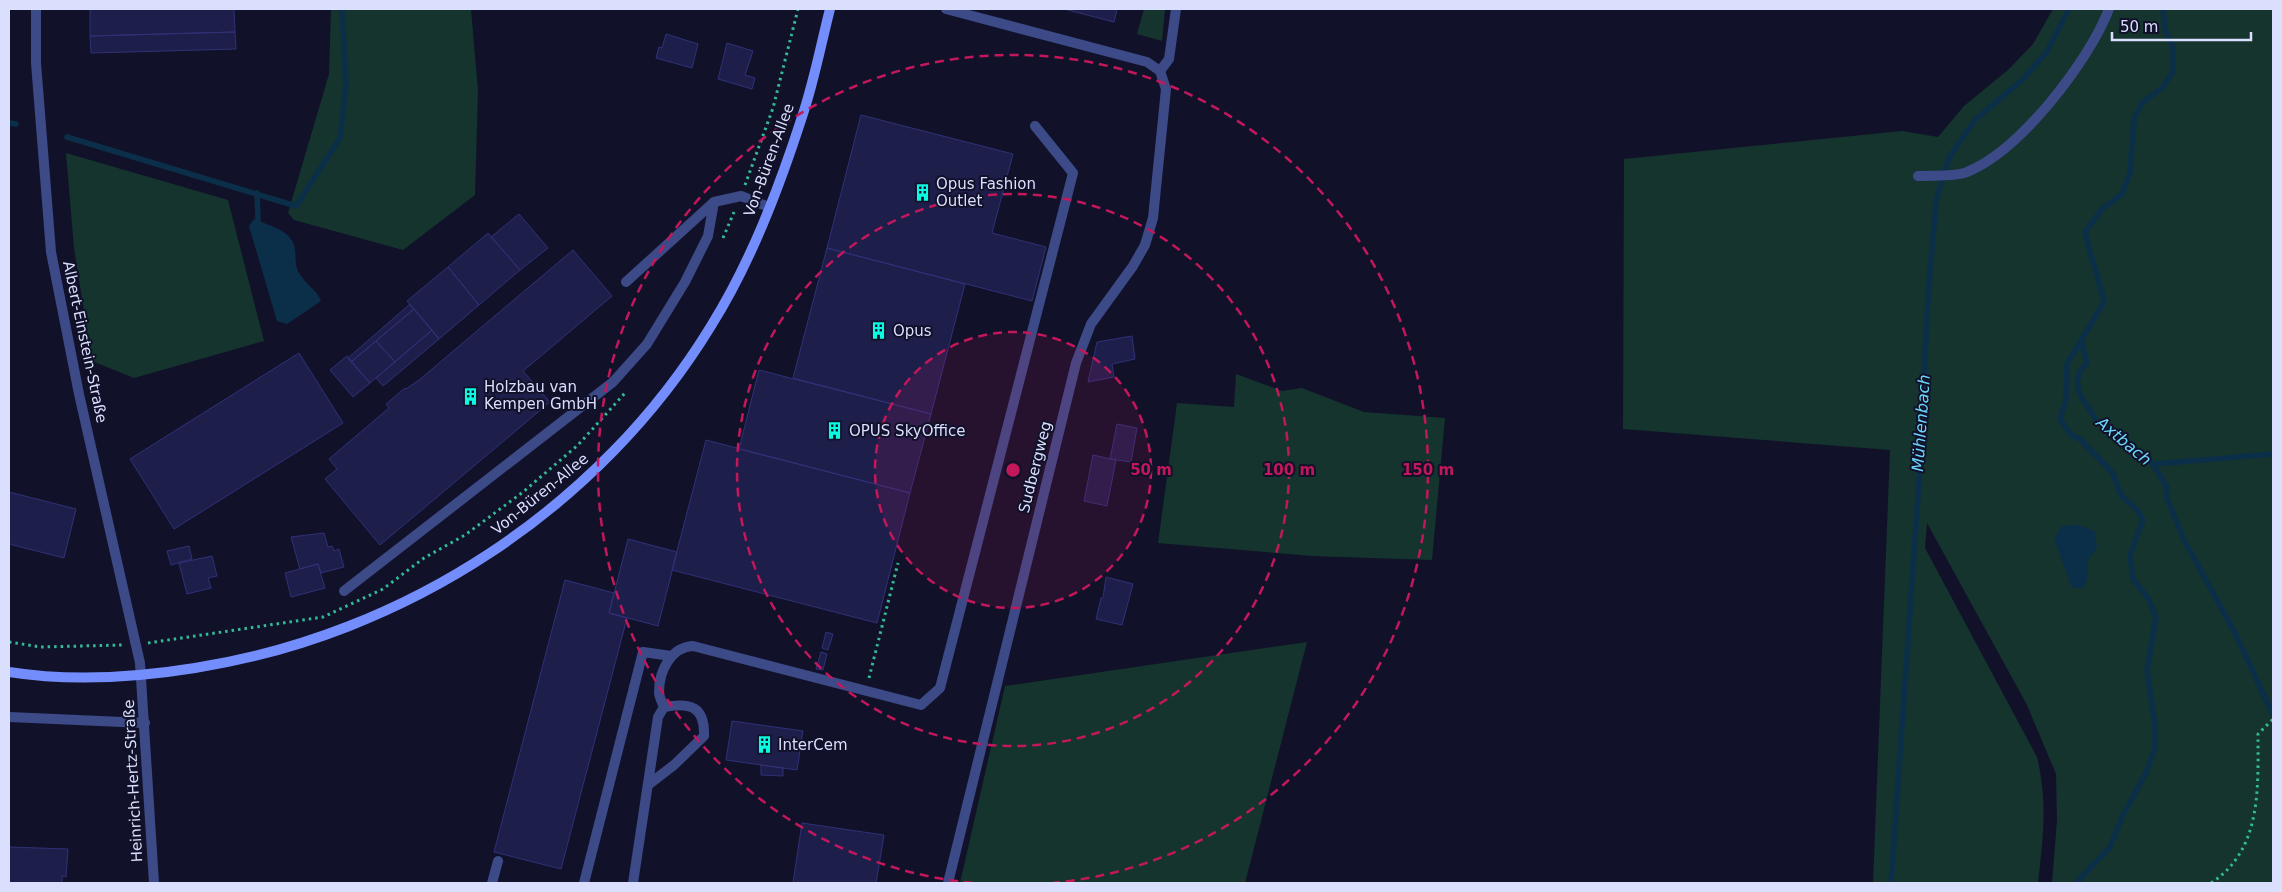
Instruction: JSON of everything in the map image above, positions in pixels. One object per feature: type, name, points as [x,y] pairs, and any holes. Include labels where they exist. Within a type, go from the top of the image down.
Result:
[{"type":"street","name":"Albert-Einstein-Straße","points":[[36,9],[36,63],[51,252],[79,394],[137,644],[142,676]]},
{"type":"street","name":"Von-Büren-Allee","points":[[9,672],[86,678],[142,676],[235,662],[287,649],[381,614],[442,583],[484,558],[542,515],[598,467],[663,394],[711,326],[752,247],[769,207],[803,115],[830,9]]},
{"type":"street","points":[[946,9],[1147,62],[1160,71],[1169,59],[1176,9]]},
{"type":"street","points":[[1918,176],[1965,173],[1985,163],[2010,144],[2062,89],[2104,23],[2109,9]]},
{"type":"street","name":"Sudbergweg","points":[[948,883],[1076,363],[1091,324],[1133,266],[1145,245],[1153,218],[1166,89],[1160,71]]},
{"type":"street","points":[[664,707],[659,693],[662,671],[671,656],[683,646],[693,646],[921,705],[940,688],[1073,173],[1035,126]]},
{"type":"street","points":[[626,282],[714,202],[741,196],[769,207]]},
{"type":"street","points":[[344,591],[613,382],[647,344],[685,282],[708,236],[714,202]]},
{"type":"street","points":[[584,883],[643,652],[671,656]]},
{"type":"street","name":"Heinrich-Hertz-Straße","points":[[142,676],[154,883]]},
{"type":"street","points":[[633,883],[658,717],[664,707],[680,704],[698,710],[705,721],[704,736],[674,765],[648,785]]},
{"type":"street","points":[[9,717],[145,723]]},
{"type":"street","points":[[492,883],[498,861]]},
{"type":"path","points":[[720,243],[741,196],[773,108],[798,9]]},
{"type":"path","points":[[9,642],[41,647],[137,644],[323,617],[383,589],[424,558],[465,535],[524,492],[578,445],[627,390]]},
{"type":"path","points":[[865,690],[898,563]]},
{"type":"path","points":[[2210,883],[2225,874],[2242,849],[2255,818],[2258,789],[2258,734],[2273,719]]},
{"type":"green space","points":[[331,9],[471,9],[478,91],[475,195],[403,250],[294,220],[288,213],[329,74]]},
{"type":"green space","points":[[1144,9],[1165,9],[1162,41],[1137,34]]},
{"type":"green space","points":[[2053,9],[2273,9],[2273,883],[2052,883],[2057,820],[2056,774],[2027,705],[1927,523],[1925,548],[2037,757],[2044,820],[2038,883],[1873,883],[1890,450],[1623,429],[1624,159],[1902,131],[1938,137],[1964,106],[2008,70],[2033,44]]},
{"type":"green space","points":[[66,153],[228,200],[264,341],[134,378],[92,361],[74,248]]},
{"type":"green space","points":[[1236,374],[1282,391],[1302,388],[1364,412],[1445,418],[1432,560],[1312,556],[1158,543],[1177,403],[1234,407]]},
{"type":"green space","points":[[1307,642],[1245,883],[960,883],[1005,686]]},
{"type":"water","points":[[254,219],[280,230],[290,238],[294,244],[298,271],[321,301],[287,324],[277,321],[249,226]]},
{"type":"water","points":[[2079,525],[2095,531],[2097,548],[2087,561],[2088,576],[2084,588],[2072,588],[2054,539],[2062,526]]},
{"type":"building","points":[[90,9],[234,9],[235,32],[90,36]]},
{"type":"building","points":[[1064,9],[1117,9],[1114,22]]},
{"type":"building","points":[[235,32],[236,49],[91,53],[90,36]]},
{"type":"building","points":[[666,34],[698,44],[692,68],[656,58],[659,47],[662,48]]},
{"type":"building","points":[[727,43],[753,51],[745,75],[755,78],[752,89],[718,79]]},
{"type":"building","name":"Opus Fashion Outlet","points":[[861,115],[1013,154],[992,233],[1046,247],[1032,301],[827,248]]},
{"type":"building","points":[[519,214],[548,248],[520,270],[491,237]]},
{"type":"building","points":[[488,233],[520,270],[479,305],[448,267]]},
{"type":"building","name":"Opus","points":[[827,248],[965,284],[931,414],[793,378]]},
{"type":"building","name":"Holzbau van Kempen GmbH","points":[[573,250],[612,296],[523,371],[550,402],[380,545],[325,479],[337,469],[329,459],[389,408],[386,404],[405,388],[419,380]]},
{"type":"building","points":[[448,267],[479,305],[439,339],[407,301]]},
{"type":"building","points":[[410,304],[414,309],[351,362],[348,358]]},
{"type":"building","points":[[414,309],[432,330],[395,362],[376,341]]},
{"type":"building","points":[[432,330],[439,339],[383,386],[376,378]]},
{"type":"building","points":[[1132,336],[1135,359],[1112,364],[1114,377],[1088,382],[1097,342]]},
{"type":"building","points":[[376,341],[395,362],[370,383],[351,362]]},
{"type":"building","points":[[299,353],[343,423],[174,529],[130,459]]},
{"type":"building","points":[[347,356],[370,383],[353,397],[330,370]]},
{"type":"building","name":"OPUS SkyOffice","points":[[759,370],[931,414],[910,493],[739,449]]},
{"type":"building","points":[[1117,424],[1137,428],[1131,462],[1110,459]]},
{"type":"building","points":[[706,440],[910,493],[877,623],[672,570]]},
{"type":"building","points":[[1093,455],[1116,460],[1107,506],[1084,501]]},
{"type":"building","points":[[9,492],[76,509],[64,558],[9,544]]},
{"type":"building","points":[[324,533],[328,547],[332,546],[334,551],[339,549],[344,567],[321,573],[318,564],[300,569],[291,537]]},
{"type":"building","points":[[628,539],[677,552],[658,626],[609,613]]},
{"type":"building","points":[[189,546],[192,559],[171,565],[167,551]]},
{"type":"building","points":[[212,556],[217,576],[208,578],[211,588],[187,594],[179,563]]},
{"type":"building","points":[[318,564],[325,588],[291,597],[285,573]]},
{"type":"building","points":[[1106,577],[1133,584],[1122,625],[1096,619],[1101,598],[1103,598]]},
{"type":"building","points":[[565,580],[614,593],[609,613],[627,618],[561,869],[494,852]]},
{"type":"building","points":[[826,632],[833,634],[828,650],[822,648]]},
{"type":"building","points":[[821,652],[827,654],[823,670],[816,669]]},
{"type":"building","name":"InterCem","points":[[732,721],[803,731],[797,770],[726,760]]},
{"type":"building","points":[[761,765],[783,768],[783,776],[761,775]]},
{"type":"building","points":[[802,823],[884,835],[876,883],[793,883]]},
{"type":"building","points":[[9,847],[68,849],[66,877],[62,876],[62,883],[9,883]]},
{"type":"waterway","points":[[67,137],[296,206],[340,138],[346,84],[342,9]]},
{"type":"waterway","name":"Mühlenbach","points":[[1891,883],[1918,496],[1928,296],[1936,200],[1949,158],[1958,144],[1975,120],[2022,80],[2046,53],[2069,9]]},
{"type":"waterway","points":[[2076,883],[2110,847],[2123,815],[2146,773],[2155,748],[2155,725],[2147,670],[2156,617],[2148,598],[2133,579],[2130,555],[2143,520],[2137,510],[2121,495],[2112,472],[2080,439],[2072,436],[2060,419],[2066,400],[2067,364],[2104,302],[2085,232],[2102,209],[2122,194],[2130,173],[2134,118],[2143,102],[2163,87],[2173,71],[2173,47],[2165,29],[2163,9]]},
{"type":"waterway","points":[[9,123],[16,124]]},
{"type":"waterway","points":[[257,193],[258,220]]},
{"type":"waterway","name":"Axtbach","points":[[2081,341],[2087,363],[2080,371],[2077,382],[2080,395],[2095,418],[2121,444],[2149,458],[2167,487],[2166,496],[2184,540],[2236,635],[2273,715]]},
{"type":"waterway","points":[[2153,464],[2273,454]]},
{"type":"place","name":"Opus Fashion Outlet","points":[[922,193]]},
{"type":"place","name":"Opus","points":[[879,331]]},
{"type":"place","name":"Holzbau van Kempen GmbH","points":[[470,396]]},
{"type":"place","name":"OPUS SkyOffice","points":[[835,431]]},
{"type":"place","name":"InterCem","points":[[764,745]]}]
